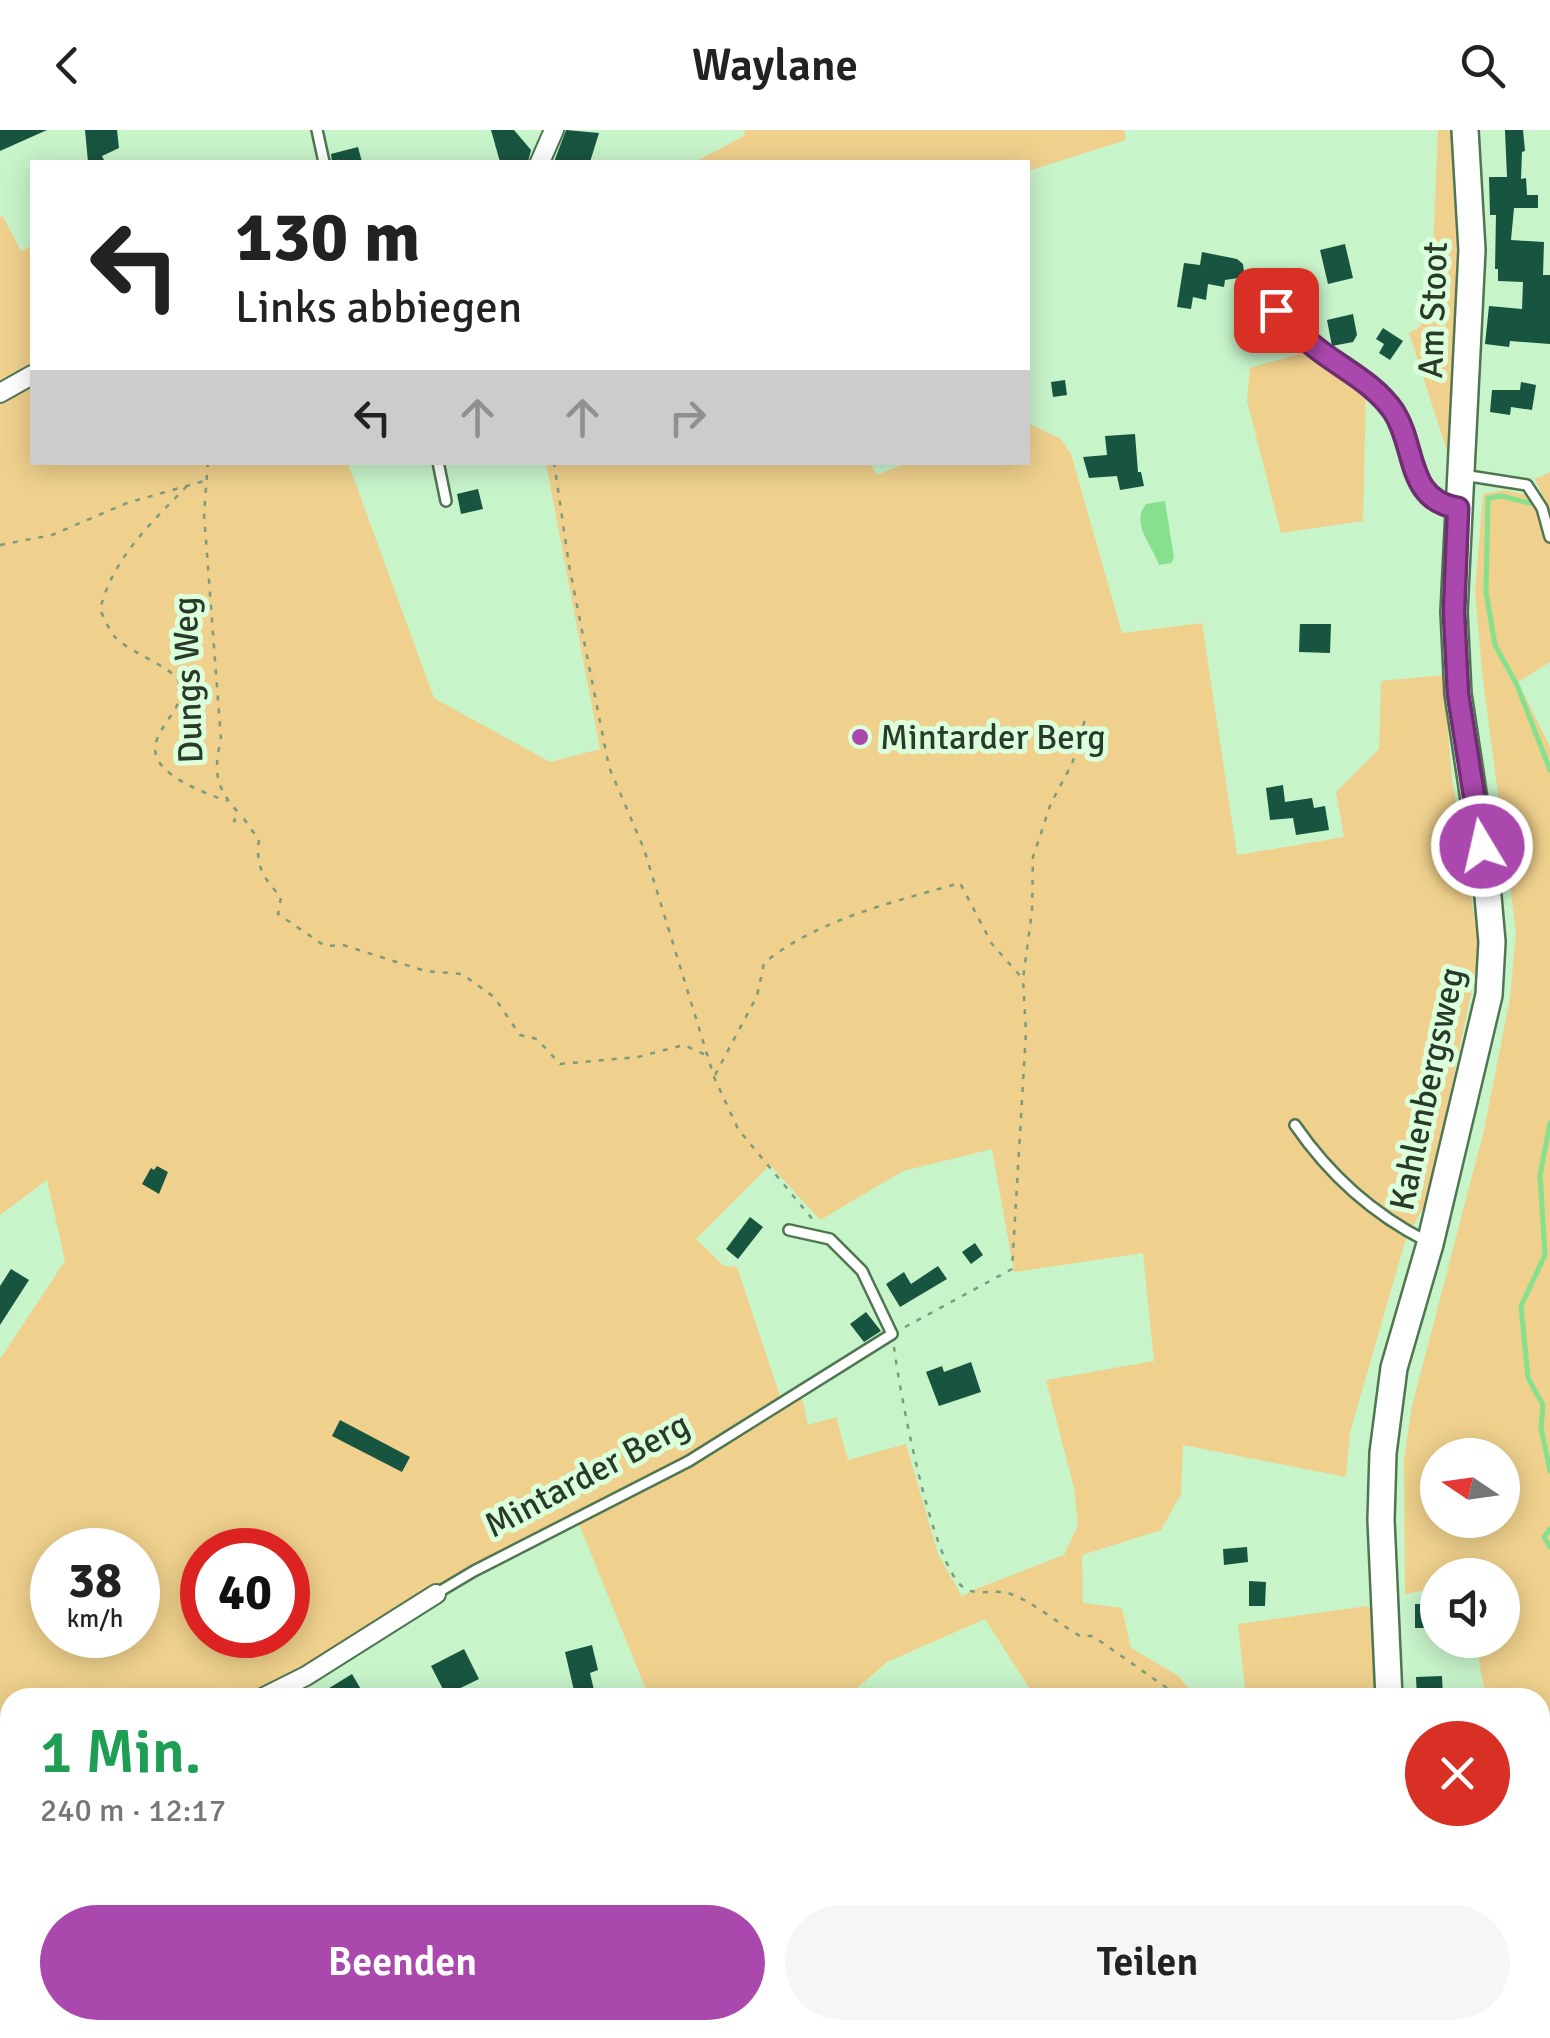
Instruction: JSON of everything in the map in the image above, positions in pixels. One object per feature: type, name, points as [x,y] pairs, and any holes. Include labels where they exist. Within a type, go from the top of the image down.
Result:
[{"type":"street","points":[[541,160],[554,130]]},
{"type":"street","name":"Am Stoot","points":[[1459,492],[1472,250],[1465,130]]},
{"type":"street","points":[[0,393],[30,376]]},
{"type":"street","name":"Kahlenbergsweg","points":[[1389,1688],[1381,1520],[1383,1453],[1394,1368],[1430,1244],[1489,995],[1492,942],[1487,885],[1458,694],[1454,612],[1459,492]]},
{"type":"street","name":"Mintarder Berg","points":[[286,1688],[436,1594]]},
{"type":"lane","points":[[317,130],[324,160]]},
{"type":"lane","points":[[1276,310],[1310,344],[1374,388],[1402,427],[1422,489],[1440,505],[1459,492],[1527,485],[1542,508],[1550,537]]},
{"type":"lane","points":[[439,465],[446,501]]},
{"type":"lane","points":[[1295,1125],[1314,1153],[1346,1184],[1396,1226],[1430,1244]]},
{"type":"lane","points":[[789,1230],[830,1239],[862,1272],[892,1334]]},
{"type":"lane","name":"Mintarder Berg","points":[[436,1594],[689,1461],[892,1334]]},
{"type":"path","name":"Dungs Weg","points":[[208,465],[204,514],[221,740],[215,762],[218,789],[238,812],[234,821],[244,819],[259,840],[260,872],[281,897],[278,914],[325,946],[343,946],[425,971],[462,974],[487,990],[520,1035],[537,1039],[560,1064],[638,1058],[684,1046],[708,1056]]},
{"type":"path","points":[[554,465],[569,566],[609,767],[644,848],[714,1076],[738,1129],[770,1172],[830,1239]]},
{"type":"path","points":[[0,546],[52,535],[126,503],[205,481]]},
{"type":"path","points":[[187,486],[122,558],[104,591],[100,610],[117,639],[176,676],[181,688],[177,707],[158,731],[156,751],[164,771],[189,788],[228,801]]},
{"type":"path","points":[[1086,716],[1072,764],[1050,803],[1036,844],[1023,979],[1026,1032],[1012,1269],[892,1334],[901,1401],[942,1552],[955,1580],[974,1593],[1010,1593],[1080,1636],[1093,1636],[1167,1688]]},
{"type":"path","points":[[714,1076],[757,996],[764,963],[785,946],[884,905],[960,883],[992,944],[1023,979]]},
{"type":"shaded area","points":[[745,130],[1124,130],[1126,140],[1030,170],[1030,160],[699,160],[744,136]]},
{"type":"shaded area","points":[[1438,130],[1453,130],[1460,211],[1448,454],[1409,333],[1420,327],[1432,274]]},
{"type":"shaded area","points":[[3,216],[21,251],[30,247],[30,465],[349,465],[434,698],[550,762],[600,749],[546,465],[871,465],[877,475],[901,465],[1030,465],[1030,424],[1061,439],[1071,454],[1122,633],[1202,623],[1237,855],[1344,837],[1336,792],[1379,749],[1381,681],[1443,675],[1452,779],[1480,951],[1426,1202],[1405,1242],[1350,1432],[1346,1477],[1183,1445],[1181,1494],[1161,1530],[1082,1555],[1083,1603],[1122,1608],[1131,1648],[1177,1675],[1189,1688],[1029,1688],[985,1619],[887,1662],[857,1688],[645,1688],[579,1524],[690,1465],[802,1397],[808,1425],[836,1417],[848,1460],[906,1444],[938,1554],[962,1597],[1064,1555],[1078,1525],[1074,1488],[1046,1380],[1154,1361],[1143,1253],[1014,1272],[992,1149],[903,1171],[820,1220],[770,1165],[696,1239],[724,1266],[737,1267],[780,1396],[682,1458],[472,1567],[273,1688],[0,1688],[0,1359],[65,1261],[47,1180],[0,1215],[0,217]]},
{"type":"shaded area","points":[[1312,350],[1366,388],[1363,521],[1281,533],[1247,401],[1250,368]]},
{"type":"shaded area","points":[[1550,472],[1550,662],[1518,682],[1550,747],[1550,1688],[1484,1688],[1479,1658],[1520,1658],[1520,1558],[1420,1558],[1420,1591],[1405,1594],[1404,1459],[1412,1406],[1484,1130],[1510,998],[1516,932],[1475,591],[1483,494],[1505,490],[1544,499],[1535,479]]},
{"type":"shaded area","points":[[1165,501],[1174,558],[1171,563],[1159,565],[1140,519],[1146,504]]},
{"type":"shaded area","points":[[1368,1606],[1373,1613],[1376,1688],[1245,1688],[1238,1624]]},
{"type":"building","points":[[0,130],[47,130],[0,151]]},
{"type":"building","points":[[85,130],[117,130],[119,148],[102,156],[104,160],[88,160]]},
{"type":"building","points":[[491,130],[514,130],[531,150],[528,160],[499,160]]},
{"type":"building","points":[[566,130],[599,133],[591,160],[555,160]]},
{"type":"building","points":[[1505,130],[1523,130],[1521,179],[1526,178],[1527,195],[1538,195],[1538,208],[1514,208],[1511,240],[1544,242],[1543,275],[1550,275],[1550,344],[1485,344],[1489,306],[1522,309],[1523,282],[1498,281],[1495,269],[1496,215],[1490,215],[1489,177],[1507,177]]},
{"type":"building","points":[[358,147],[361,160],[332,160],[331,154]]},
{"type":"building","points":[[1345,244],[1353,278],[1328,284],[1320,250]]},
{"type":"building","points":[[1202,252],[1237,259],[1244,272],[1238,278],[1225,280],[1224,287],[1208,284],[1206,300],[1193,297],[1191,309],[1177,307],[1184,263],[1200,265]]},
{"type":"building","points":[[1353,314],[1357,335],[1353,342],[1332,346],[1327,320]]},
{"type":"building","points":[[1383,328],[1403,341],[1390,360],[1379,353],[1384,344],[1376,339]]},
{"type":"building","points":[[1065,380],[1067,395],[1053,397],[1051,382]]},
{"type":"building","points":[[1521,382],[1536,385],[1532,410],[1511,407],[1510,415],[1490,412],[1492,390],[1520,390]]},
{"type":"building","points":[[1135,434],[1138,472],[1144,486],[1120,490],[1117,476],[1089,478],[1083,457],[1107,455],[1105,436]]},
{"type":"building","points":[[478,489],[483,509],[461,514],[457,494]]},
{"type":"building","points":[[1300,624],[1331,624],[1330,653],[1299,652]]},
{"type":"building","points":[[1283,785],[1285,802],[1312,798],[1314,808],[1325,806],[1329,830],[1296,835],[1293,818],[1270,820],[1266,788]]},
{"type":"building","points":[[157,1166],[168,1172],[159,1194],[142,1184],[151,1168]]},
{"type":"building","points":[[750,1217],[763,1227],[738,1259],[726,1249]]},
{"type":"building","points":[[975,1243],[983,1255],[971,1264],[962,1252]]},
{"type":"building","points":[[938,1266],[947,1279],[900,1307],[886,1284],[904,1272],[911,1284]]},
{"type":"building","points":[[11,1269],[29,1280],[0,1325],[0,1286]]},
{"type":"building","points":[[866,1312],[881,1331],[864,1342],[850,1324]]},
{"type":"building","points":[[971,1362],[981,1392],[939,1406],[926,1372],[942,1366],[944,1372]]},
{"type":"building","points":[[340,1420],[410,1457],[402,1472],[332,1436]]},
{"type":"building","points":[[1247,1547],[1248,1562],[1224,1565],[1223,1549]]},
{"type":"building","points":[[1249,1581],[1266,1582],[1265,1606],[1249,1606]]},
{"type":"building","points":[[1415,1604],[1420,1604],[1420,1628],[1415,1628]]},
{"type":"building","points":[[592,1645],[598,1670],[590,1673],[594,1688],[573,1688],[565,1652]]},
{"type":"building","points":[[464,1649],[479,1679],[460,1688],[442,1688],[431,1666]]},
{"type":"building","points":[[352,1674],[360,1688],[329,1688]]},
{"type":"building","points":[[1442,1676],[1443,1688],[1417,1688],[1416,1677]]},
{"type":"waterway","points":[[1529,503],[1502,496],[1488,498],[1486,592],[1495,645],[1517,685],[1550,770]]},
{"type":"waterway","points":[[1550,1123],[1540,1175],[1545,1255],[1521,1306],[1528,1378],[1543,1405],[1541,1428],[1550,1471]]},
{"type":"waterway","points":[[1550,1529],[1544,1537],[1550,1547]]},
{"type":"place","name":"Mintarder Berg","points":[[860,737]]},
{"type":"route","points":[[1276,310],[1310,344],[1374,388],[1402,427],[1422,489],[1440,505],[1458,508],[1454,612],[1458,694],[1482,846]]}]
